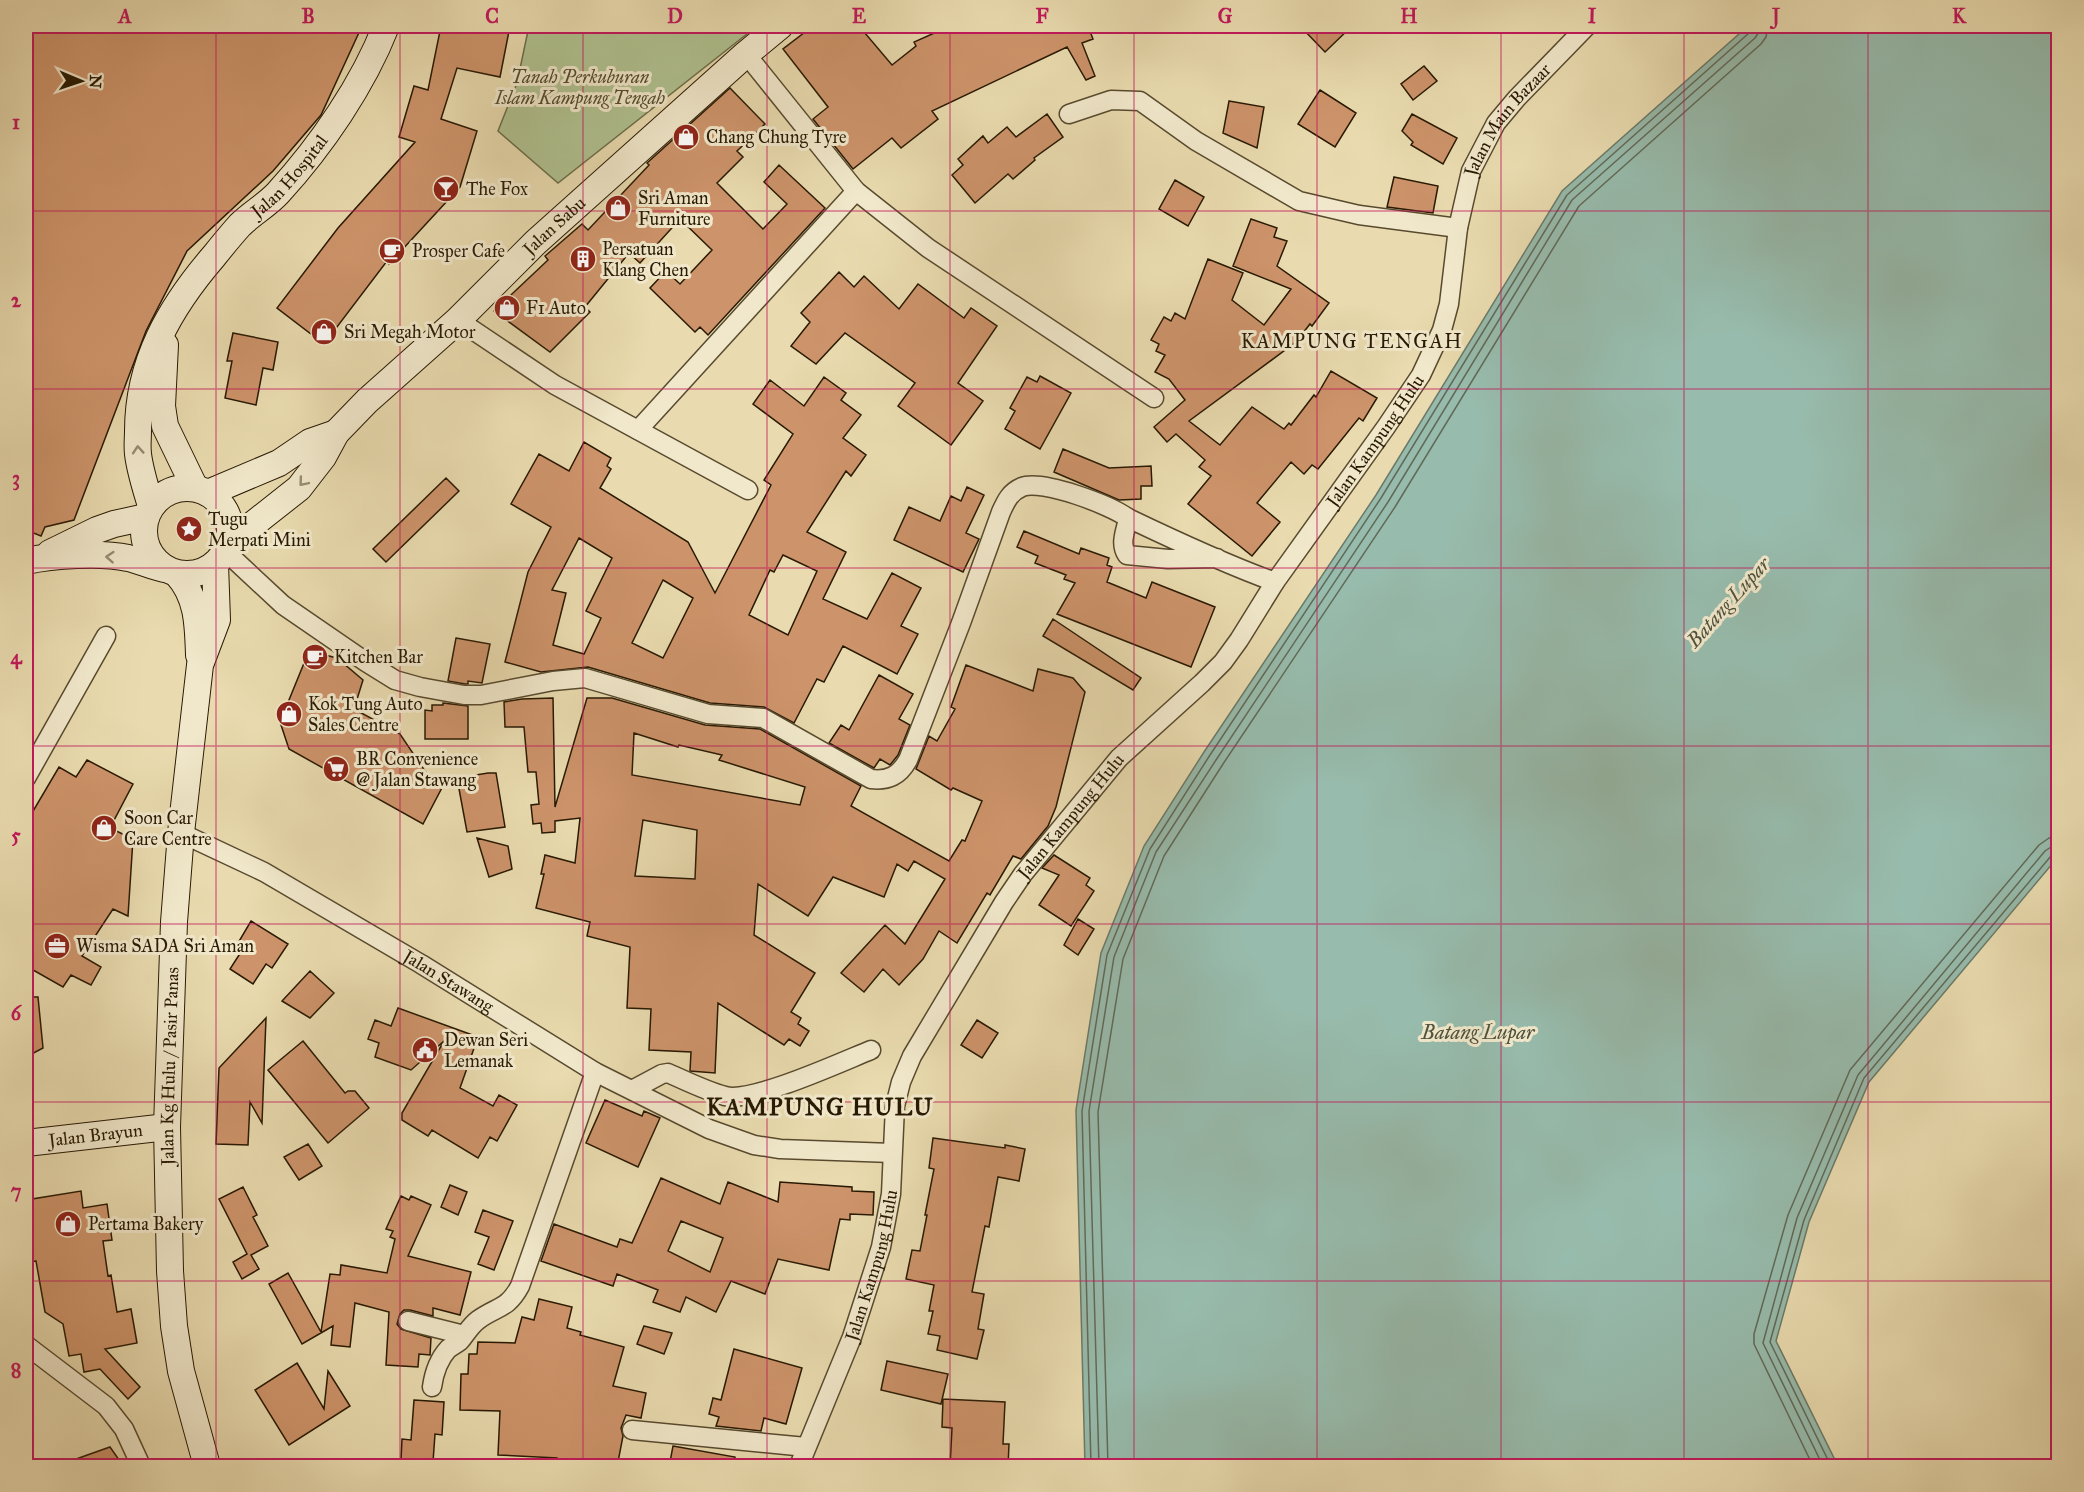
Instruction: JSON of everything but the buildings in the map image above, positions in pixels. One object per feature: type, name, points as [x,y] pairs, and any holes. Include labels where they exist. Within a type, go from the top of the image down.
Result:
[{"type":"main road","name":"Jalan Hospital","points":[[148,512],[138,453],[140,398],[157,338],[193,281],[240,225],[276,195],[302,165],[342,109],[369,63],[386,26]]},
{"type":"main road","name":"Jalan Sabu","points":[[336,433],[367,401],[458,320],[536,242],[780,26]]},
{"type":"main road","points":[[173,312],[165,345],[162,406],[165,426],[202,491]]},
{"type":"main road","points":[[202,491],[279,463],[310,442],[336,433]]},
{"type":"main road","points":[[33,559],[103,556],[127,558],[190,575],[204,571],[299,488],[323,457],[336,433]]},
{"type":"main road","points":[[182,488],[202,491],[220,503],[227,515],[230,530],[223,553],[217,620],[200,665],[199,630],[192,596],[185,582],[157,563],[144,542],[143,529],[148,512],[159,497],[182,488]]},
{"type":"main road","points":[[33,559],[97,530],[148,512]]},
{"type":"main road","name":"Jalan Kg Hulu / Pasir Panas","points":[[200,665],[181,833],[174,922],[167,1126],[170,1271],[174,1326],[181,1371],[207,1467]]},
{"type":"main road","name":"Jalan Brayun","points":[[26,1143],[167,1126]]},
{"type":"street","name":"Jalan Main Bazaar","points":[[1458,228],[1471,171],[1496,123],[1587,26]]},
{"type":"street","points":[[746,54],[856,191],[928,248],[1154,398]]},
{"type":"street","points":[[1069,114],[1111,100],[1140,101],[1196,141],[1299,201],[1359,215],[1458,228]]},
{"type":"street","points":[[638,430],[856,191]]},
{"type":"street","name":"Jalan Kampung Hulu","points":[[799,1467],[852,1337],[881,1247],[891,1194],[895,1106],[900,1082],[912,1056],[1023,874],[1119,758],[1223,662],[1275,582],[1421,375],[1435,348],[1449,304],[1458,228]]},
{"type":"street","points":[[458,320],[555,385],[748,490]]},
{"type":"street","points":[[223,553],[283,605],[395,680],[464,695],[585,678],[708,714],[763,718],[871,779],[880,780],[897,775],[908,760],[1001,512],[1009,496],[1024,486],[1035,485],[1090,499],[1240,570],[1275,582]]},
{"type":"street","points":[[1128,518],[1122,542],[1127,555],[1168,560],[1217,558]]},
{"type":"street","points":[[26,778],[106,636]]},
{"type":"street","name":"Jalan Stawang","points":[[181,833],[264,872],[421,964],[595,1072],[709,1129],[754,1145],[780,1149],[892,1153]]},
{"type":"street","points":[[632,1090],[668,1073],[726,1097],[744,1097],[774,1088],[871,1050]]},
{"type":"street","points":[[432,1387],[434,1373],[440,1360],[479,1318],[505,1306],[520,1286],[595,1072]]},
{"type":"street","points":[[408,1321],[464,1335]]},
{"type":"street","points":[[26,1345],[106,1406],[124,1429],[141,1467]]},
{"type":"street","points":[[632,1430],[806,1447]]},
{"type":"green space","name":"Tanah Perkuburan Islam Kampung Tengah","points":[[529,26],[757,26],[558,183],[498,131],[517,83]]},
{"type":"water","name":"Batang Lupar","points":[[1748,26],[2058,26],[2058,857],[1869,1082],[1809,1222],[1776,1341],[1838,1466],[1085,1466],[1076,1110],[1101,953],[1144,846],[1376,495],[1562,191]]},
{"type":"place","name":"Chang Chung Tyre","points":[[686,137]]},
{"type":"place","name":"The Fox","points":[[446,189]]},
{"type":"place","name":"Sri Aman Furniture","points":[[618,208]]},
{"type":"place","name":"Prosper Cafe","points":[[392,251]]},
{"type":"place","name":"Persatuan Klang Chen","points":[[583,259]]},
{"type":"place","name":"F1 Auto","points":[[507,308]]},
{"type":"place","name":"Sri Megah Motor","points":[[324,332]]},
{"type":"place","name":"Tugu Merpati Mini","points":[[189,529]]},
{"type":"place","name":"Kitchen Bar","points":[[315,657]]},
{"type":"place","name":"Kok Tung Auto Sales Centre","points":[[289,714]]},
{"type":"place","name":"BR Convenience @ Jalan Stawang","points":[[336,769]]},
{"type":"place","name":"Soon Car Care Centre","points":[[104,828]]},
{"type":"place","name":"Wisma SADA Sri Aman","points":[[57,946]]},
{"type":"place","name":"Dewan Seri Lemanak","points":[[425,1050]]},
{"type":"place","name":"Pertama Bakery","points":[[68,1224]]},
{"type":"district","name":"KAMPUNG TENGAH","points":[[1352,341]]},
{"type":"district","name":"KAMPUNG HULU","points":[[820,1107]]}]
